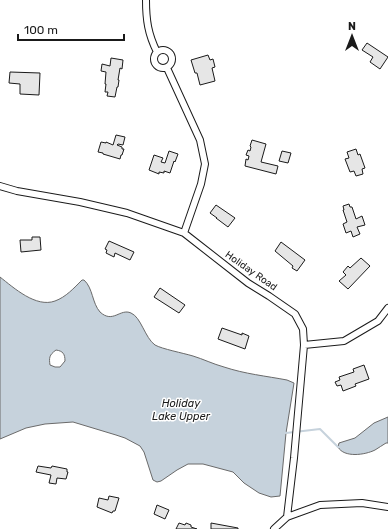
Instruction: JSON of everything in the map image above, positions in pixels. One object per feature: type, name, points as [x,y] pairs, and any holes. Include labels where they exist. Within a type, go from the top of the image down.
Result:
[{"type":"street","points":[[146,0],[146,19],[151,40],[157,52]]},
{"type":"street","points":[[157,52],[166,51],[171,55],[172,61],[167,68]]},
{"type":"street","points":[[157,52],[154,57],[156,65],[161,68],[167,68]]},
{"type":"street","points":[[167,68],[200,140],[205,164],[202,184],[184,233]]},
{"type":"street","name":"Holiday Road","points":[[0,186],[127,213],[184,233],[248,283],[295,314],[303,329],[304,345],[287,517]]},
{"type":"street","points":[[304,345],[344,341],[378,321],[388,308]]},
{"type":"street","points":[[274,529],[287,517],[320,506],[362,503],[388,507]]},
{"type":"water","name":"Holiday Lake Upper","points":[[0,277],[26,296],[40,302],[55,301],[63,297],[82,280],[84,280],[89,287],[95,304],[100,312],[109,317],[123,312],[131,313],[138,319],[148,338],[155,345],[232,369],[287,380],[294,383],[286,433],[280,496],[271,497],[259,493],[244,483],[233,472],[203,464],[188,464],[157,482],[153,480],[144,452],[140,446],[125,438],[73,422],[45,424],[26,428],[0,439]],"holes":[[[58,350],[65,356],[65,361],[60,367],[55,367],[50,365],[50,358],[51,355]]]},
{"type":"water","points":[[388,417],[388,443],[371,452],[360,454],[345,453],[338,447],[339,443],[355,438],[374,423]]},
{"type":"building","points":[[367,43],[388,57],[380,69],[370,62],[373,57],[362,50]]},
{"type":"building","points":[[208,55],[210,60],[213,59],[215,67],[212,68],[215,81],[200,85],[197,73],[195,73],[191,60]]},
{"type":"building","points":[[111,58],[123,60],[122,69],[120,68],[118,87],[115,97],[107,96],[108,92],[105,92],[106,72],[101,71],[102,64],[110,66]]},
{"type":"building","points":[[10,72],[40,73],[39,95],[20,94],[20,84],[9,83]]},
{"type":"building","points":[[116,135],[125,137],[123,145],[117,145],[124,149],[120,159],[98,152],[101,142],[106,142],[113,145]]},
{"type":"building","points":[[252,140],[266,144],[261,162],[278,166],[276,174],[245,166],[246,159],[248,160],[249,156],[246,155],[248,150],[250,151]]},
{"type":"building","points":[[356,149],[358,155],[360,154],[365,168],[362,169],[363,174],[356,176],[354,171],[350,172],[345,159],[349,158],[347,152]]},
{"type":"building","points":[[169,151],[178,154],[170,173],[164,171],[164,173],[159,172],[159,174],[149,170],[154,155],[163,158],[161,162],[165,163]]},
{"type":"building","points":[[282,151],[291,153],[288,163],[279,161]]},
{"type":"building","points":[[349,204],[350,207],[352,207],[356,219],[362,216],[365,225],[357,227],[360,234],[353,237],[351,231],[346,233],[343,224],[347,222],[343,206]]},
{"type":"building","points":[[216,205],[235,218],[228,227],[210,213]]},
{"type":"building","points":[[32,237],[40,237],[41,250],[21,252],[20,240],[32,240]]},
{"type":"building","points":[[109,241],[134,252],[130,260],[115,253],[114,257],[106,253],[107,250],[105,249]]},
{"type":"building","points":[[281,242],[305,260],[297,271],[275,251]]},
{"type":"building","points":[[361,258],[370,266],[348,289],[339,281],[346,275],[343,272],[348,266],[350,268]]},
{"type":"building","points":[[160,288],[185,305],[179,313],[154,297]]},
{"type":"building","points":[[222,328],[249,336],[245,349],[218,339]]},
{"type":"building","points":[[364,365],[369,379],[355,384],[356,386],[343,391],[341,385],[337,386],[335,382],[340,380],[339,377],[354,372],[353,369]]},
{"type":"building","points":[[38,466],[51,468],[52,466],[67,469],[68,472],[66,479],[57,478],[56,484],[49,483],[51,475],[36,472]]},
{"type":"building","points":[[109,496],[119,498],[115,511],[112,513],[97,507],[99,498],[108,500]]},
{"type":"building","points":[[157,505],[169,510],[165,519],[154,514]]},
{"type":"building","points":[[179,523],[185,525],[186,523],[197,529],[176,529]]},
{"type":"building","points":[[211,523],[238,528],[238,529],[211,529]]},
{"type":"waterway","points":[[284,432],[320,429],[339,447]]}]
